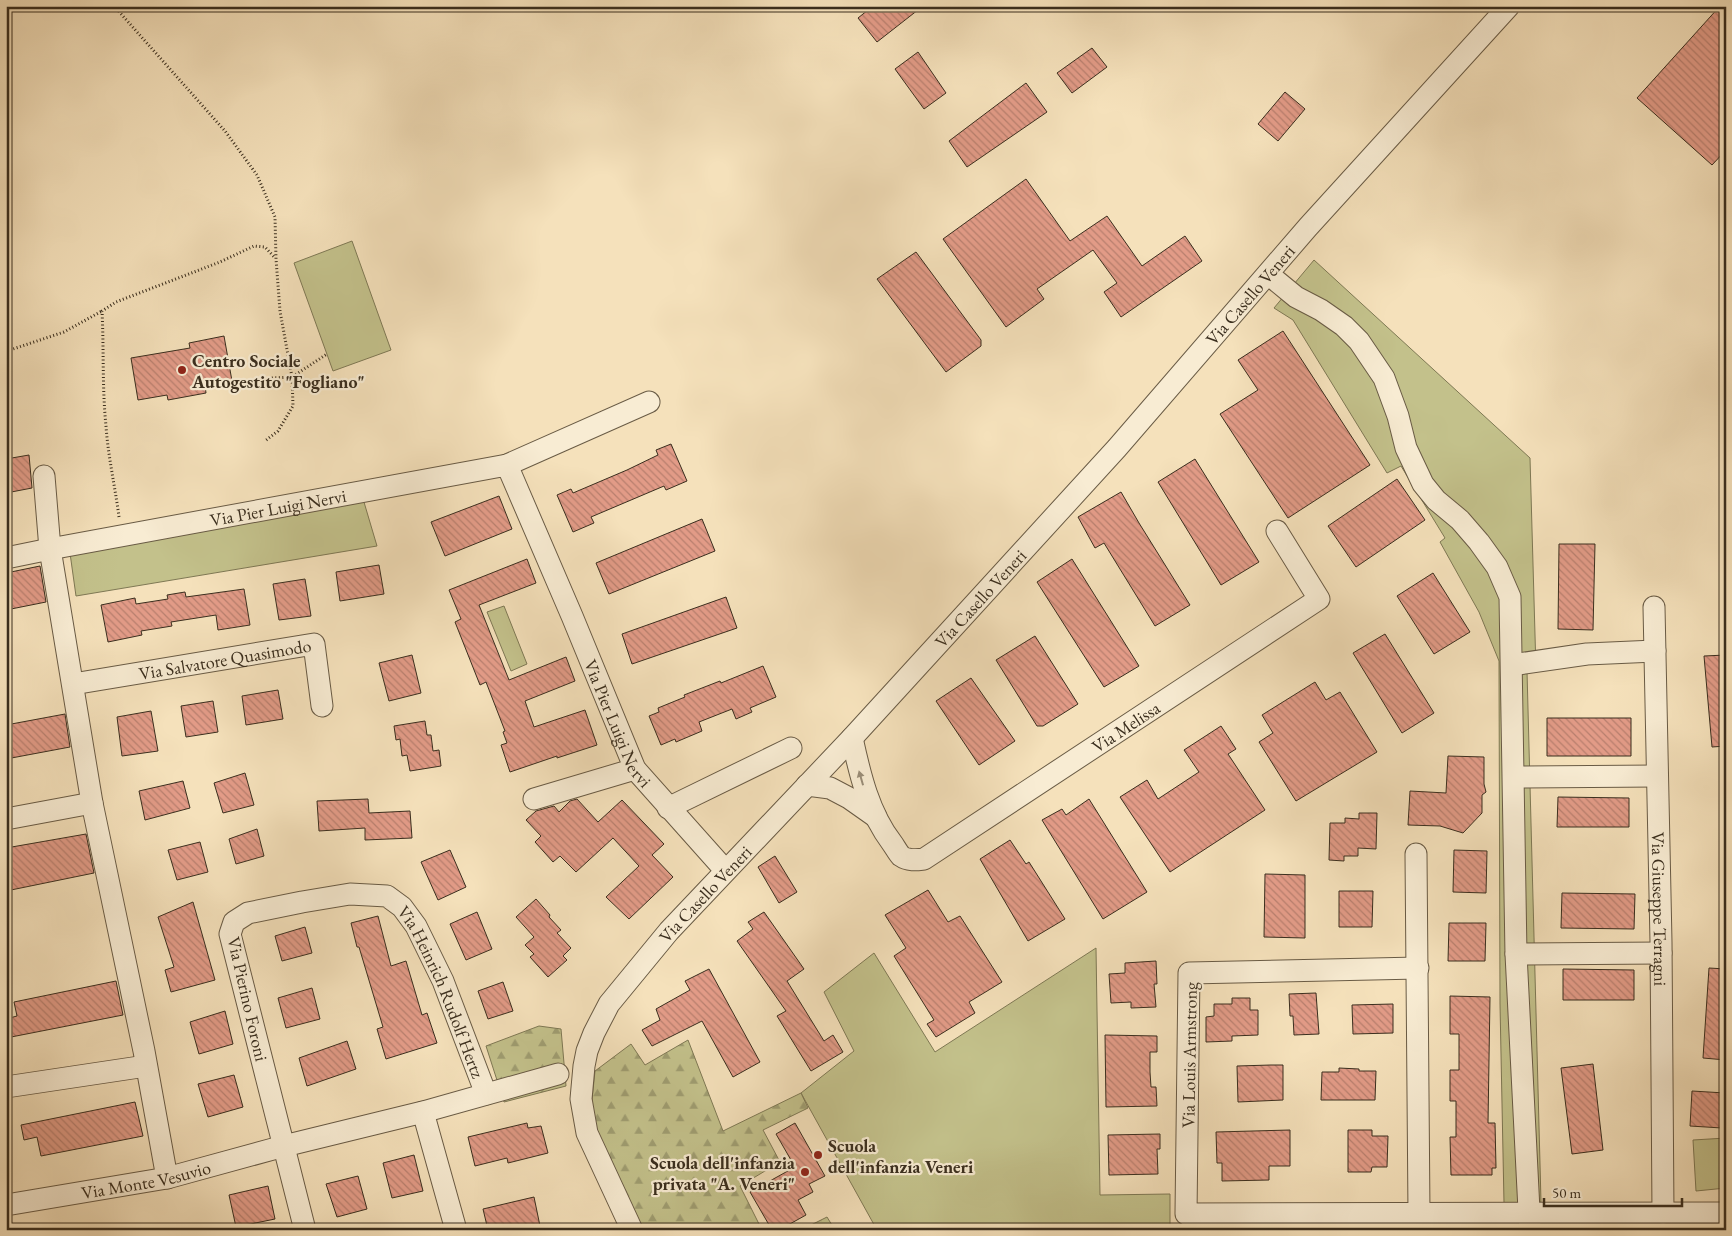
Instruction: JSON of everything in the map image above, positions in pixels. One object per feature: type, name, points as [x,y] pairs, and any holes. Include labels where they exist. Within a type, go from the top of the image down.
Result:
[{"type":"street","name":"Via Casello Veneri","points":[[632,1230],[587,1134],[581,1099],[587,1051],[594,1033],[610,1004],[669,931],[852,738],[1118,448],[1268,274],[1508,6]]},
{"type":"street","points":[[1268,274],[1296,297],[1321,310],[1344,326],[1359,341],[1384,378],[1398,416],[1406,448],[1423,484],[1436,500],[1460,520],[1497,567],[1510,596],[1516,954],[1530,1222],[1663,1213],[1726,1213]]},
{"type":"street","name":"Via Pier Luigi Nervi","points":[[50,550],[507,465],[649,402]]},
{"type":"street","name":"Via Pier Luigi Nervi","points":[[507,465],[572,616],[634,769],[725,870]]},
{"type":"street","points":[[44,476],[50,550],[92,803],[144,1051],[168,1178]]},
{"type":"street","name":"Via Melissa","points":[[852,738],[859,772],[876,818],[901,856],[913,861],[924,859],[1318,599],[1277,531]]},
{"type":"street","points":[[6,558],[50,550]]},
{"type":"street","name":"Via Giuseppe Terragni","points":[[1654,607],[1661,953],[1663,1213]]},
{"type":"street","name":"Via Salvatore Quasimodo","points":[[73,684],[314,644],[322,706]]},
{"type":"street","points":[[1512,665],[1587,654],[1655,651]]},
{"type":"street","points":[[668,808],[791,748]]},
{"type":"street","points":[[534,799],[634,769]]},
{"type":"street","points":[[1514,777],[1657,776]]},
{"type":"street","name":"Via Melissa","points":[[807,785],[830,788],[849,798],[876,818]]},
{"type":"street","points":[[6,818],[92,803]]},
{"type":"street","points":[[1416,854],[1419,1213]]},
{"type":"street","name":"Via Pierino Foroni","points":[[305,1230],[230,934],[234,922],[248,913],[350,894],[387,896]]},
{"type":"street","name":"Via Heinrich Rudolf Hertz","points":[[387,896],[402,906],[416,926],[443,982],[486,1094]]},
{"type":"street","points":[[1516,954],[1661,953]]},
{"type":"street","name":"Via Louis Armstrong","points":[[1418,968],[1189,973],[1186,1222],[1419,1213],[1530,1222]]},
{"type":"street","points":[[6,1087],[146,1066]]},
{"type":"street","name":"Via Heinrich Rudolf Hertz","points":[[284,1146],[423,1112],[558,1074]]},
{"type":"street","points":[[423,1112],[456,1230]]},
{"type":"street","name":"Via Monte Vesuvio","points":[[6,1205],[168,1178],[284,1146]]},
{"type":"path","points":[[114,6],[225,130],[257,175],[276,216],[276,259],[280,312],[292,377],[293,406],[278,431],[265,441]]},
{"type":"path","points":[[10,350],[64,332],[116,302],[220,262],[254,246],[265,247],[276,259]]},
{"type":"path","points":[[102,310],[103,396],[122,536]]},
{"type":"path","points":[[234,386],[271,378],[292,377],[327,354]]},
{"type":"green space","points":[[352,241],[391,350],[333,371],[294,263]]},
{"type":"green space","points":[[1314,260],[1530,458],[1536,670],[1527,671],[1541,1202],[1504,1203],[1500,1004],[1499,661],[1479,612],[1440,542],[1445,538],[1401,466],[1387,473],[1293,320],[1274,308]]},
{"type":"green space","points":[[361,492],[377,546],[76,596],[69,546]]},
{"type":"green space","points":[[504,606],[527,664],[511,671],[487,612]]},
{"type":"green space","points":[[1096,948],[1100,1195],[1170,1194],[1170,1230],[877,1230],[801,1093],[854,1051],[824,992],[874,953],[935,1052]]},
{"type":"green space","points":[[539,1026],[561,1029],[566,1086],[504,1102],[486,1046]]},
{"type":"green space","points":[[688,1040],[723,1131],[801,1093],[808,1108],[763,1130],[780,1162],[740,1186],[762,1230],[718,1230],[715,1225],[692,1227],[690,1230],[642,1230],[595,1131],[592,1100],[595,1071],[631,1044],[645,1065]]},
{"type":"green space","points":[[1726,1138],[1726,1188],[1696,1191],[1693,1140]]},
{"type":"green space","points":[[827,1217],[835,1230],[801,1230]]},
{"type":"green space","points":[[715,1225],[718,1230],[690,1230],[692,1227]]},
{"type":"building","points":[[873,6],[923,6],[877,42],[858,18]]},
{"type":"building","points":[[1720,6],[1726,6],[1726,150],[1712,165],[1637,98]]},
{"type":"building","points":[[1092,48],[1107,67],[1072,93],[1057,73]]},
{"type":"building","points":[[918,52],[946,93],[924,109],[895,69]]},
{"type":"building","points":[[1026,83],[1047,112],[967,167],[949,141]]},
{"type":"building","points":[[1285,92],[1305,109],[1278,141],[1258,124]]},
{"type":"building","points":[[1026,179],[1070,241],[1107,216],[1142,266],[1185,236],[1202,261],[1121,317],[1104,292],[1117,283],[1093,250],[1037,289],[1044,299],[1006,327],[943,239]]},
{"type":"building","points":[[916,252],[981,340],[981,346],[946,372],[877,279]]},
{"type":"building","points":[[1283,331],[1370,465],[1288,518],[1220,414],[1258,390],[1238,360]]},
{"type":"building","name":"Centro Sociale Autogestito \"Fogliano\"","points":[[224,336],[232,381],[205,386],[206,393],[168,400],[167,395],[138,400],[131,358],[190,348],[189,343]]},
{"type":"building","points":[[671,444],[687,481],[666,490],[664,486],[591,517],[594,523],[573,532],[557,495],[571,489],[573,493],[627,470],[658,455],[656,450]]},
{"type":"building","points":[[29,455],[32,488],[6,493],[6,459]]},
{"type":"building","points":[[1195,459],[1259,562],[1221,585],[1158,482]]},
{"type":"building","points":[[1397,479],[1425,520],[1356,567],[1328,526]]},
{"type":"building","points":[[1121,492],[1190,605],[1155,626],[1104,543],[1095,548],[1078,517]]},
{"type":"building","points":[[499,496],[512,529],[445,556],[431,522]]},
{"type":"building","points":[[702,519],[715,551],[609,594],[596,563]]},
{"type":"building","points":[[1559,544],[1595,544],[1593,630],[1558,629]]},
{"type":"building","points":[[527,559],[536,583],[479,605],[509,680],[566,657],[575,681],[525,701],[534,727],[585,710],[597,745],[510,772],[501,745],[507,743],[503,732],[505,731],[486,682],[480,685],[455,622],[461,619],[449,590]]},
{"type":"building","points":[[1072,559],[1139,666],[1104,687],[1037,582]]},
{"type":"building","points":[[379,565],[384,594],[340,601],[336,572]]},
{"type":"building","points":[[40,566],[46,602],[6,610],[6,573]]},
{"type":"building","points":[[1433,573],[1470,632],[1434,654],[1397,596]]},
{"type":"building","points":[[305,579],[311,616],[279,620],[273,584]]},
{"type":"building","points":[[244,589],[250,625],[218,630],[216,615],[171,622],[172,626],[141,631],[142,635],[108,642],[101,605],[135,598],[136,604],[168,599],[167,595],[185,592],[186,597]]},
{"type":"building","points":[[726,597],[737,628],[632,664],[622,634]]},
{"type":"building","points":[[1385,634],[1434,713],[1402,733],[1353,653]]},
{"type":"building","points":[[1035,636],[1078,704],[1043,726],[1037,726],[996,660]]},
{"type":"building","points":[[412,655],[421,693],[389,701],[379,663]]},
{"type":"building","points":[[1726,655],[1726,746],[1712,747],[1704,656]]},
{"type":"building","points":[[763,666],[776,697],[750,708],[752,712],[736,719],[732,709],[699,722],[702,731],[676,742],[675,739],[661,745],[649,716],[659,712],[658,708],[685,697],[684,695]]},
{"type":"building","points":[[971,678],[1015,741],[979,765],[936,701]]},
{"type":"building","points":[[1315,682],[1326,700],[1340,692],[1377,752],[1296,801],[1259,742],[1273,733],[1262,715]]},
{"type":"building","points":[[278,690],[283,719],[246,725],[242,696]]},
{"type":"building","points":[[213,701],[218,732],[186,737],[181,706]]},
{"type":"building","points":[[151,711],[158,751],[122,756],[117,717]]},
{"type":"building","points":[[65,714],[70,747],[6,759],[6,725]]},
{"type":"building","points":[[1547,718],[1631,718],[1631,756],[1547,756]]},
{"type":"building","points":[[425,721],[427,735],[431,735],[433,751],[439,750],[441,766],[410,771],[407,755],[402,756],[400,739],[396,740],[394,726]]},
{"type":"building","points":[[1221,726],[1236,749],[1228,754],[1265,810],[1170,872],[1120,797],[1147,780],[1158,799],[1199,772],[1184,750]]},
{"type":"building","points":[[1448,756],[1484,757],[1484,784],[1486,792],[1482,795],[1482,813],[1463,833],[1440,826],[1408,825],[1410,791],[1446,793]]},
{"type":"building","points":[[245,773],[254,805],[223,813],[214,783]]},
{"type":"building","points":[[183,781],[190,808],[145,820],[139,791]]},
{"type":"building","points":[[1558,797],[1629,798],[1629,827],[1557,827]]},
{"type":"building","points":[[368,799],[369,813],[410,811],[412,838],[365,840],[365,828],[319,831],[317,801]]},
{"type":"building","points":[[577,799],[598,822],[622,800],[664,844],[652,855],[673,877],[629,919],[606,897],[639,866],[613,838],[576,872],[560,856],[553,862],[535,842],[541,836],[526,820],[536,811],[554,806],[559,812],[570,801]]},
{"type":"building","points":[[1089,799],[1147,892],[1103,919],[1042,820],[1062,809],[1066,815]]},
{"type":"building","points":[[1359,813],[1377,813],[1376,849],[1358,848],[1358,856],[1344,856],[1344,861],[1329,860],[1330,823],[1345,823],[1345,818],[1359,819]]},
{"type":"building","points":[[257,829],[264,856],[236,864],[229,839]]},
{"type":"building","points":[[86,834],[94,873],[6,891],[6,848]]},
{"type":"building","points":[[1010,840],[1026,864],[1029,862],[1065,919],[1028,941],[980,859]]},
{"type":"building","points":[[200,842],[208,872],[177,880],[168,850]]},
{"type":"building","points":[[450,850],[466,887],[438,900],[421,862]]},
{"type":"building","points":[[1454,850],[1487,851],[1486,893],[1453,892]]},
{"type":"building","points":[[775,856],[797,892],[779,903],[758,867]]},
{"type":"building","points":[[1265,874],[1305,875],[1305,938],[1264,937]]},
{"type":"building","points":[[928,890],[948,922],[960,916],[1002,982],[969,1002],[975,1013],[936,1037],[927,1024],[934,1020],[894,956],[906,948],[885,915]]},
{"type":"building","points":[[1339,891],[1373,891],[1372,927],[1339,927]]},
{"type":"building","points":[[1562,893],[1635,894],[1634,929],[1561,928]]},
{"type":"building","points":[[536,899],[561,930],[557,933],[571,948],[563,956],[567,960],[548,977],[530,957],[534,954],[525,945],[534,937],[516,917]]},
{"type":"building","points":[[193,902],[215,980],[171,992],[165,970],[174,967],[158,917]]},
{"type":"building","points":[[477,912],[492,949],[466,960],[450,924]]},
{"type":"building","points":[[764,912],[804,969],[787,981],[824,1041],[833,1035],[843,1052],[811,1071],[777,1016],[786,1011],[737,941],[753,929],[748,922]]},
{"type":"building","points":[[378,916],[391,966],[406,961],[422,1015],[427,1013],[437,1043],[386,1059],[377,1029],[383,1027],[351,923]]},
{"type":"building","points":[[1449,923],[1486,923],[1485,961],[1448,961]]},
{"type":"building","points":[[305,927],[312,953],[282,961],[275,936]]},
{"type":"building","points":[[1156,961],[1157,984],[1154,984],[1156,1007],[1131,1008],[1131,1002],[1111,1003],[1109,974],[1125,973],[1125,963]]},
{"type":"building","points":[[1709,968],[1726,969],[1726,1060],[1703,1058]]},
{"type":"building","points":[[709,969],[760,1062],[733,1077],[702,1021],[652,1046],[642,1030],[660,1020],[656,1009],[690,990],[685,981]]},
{"type":"building","points":[[1563,969],[1634,970],[1634,1000],[1563,1000]]},
{"type":"building","points":[[116,981],[123,1015],[6,1038],[6,1019],[17,1016],[14,1002]]},
{"type":"building","points":[[503,982],[513,1011],[488,1019],[478,991]]},
{"type":"building","points":[[312,988],[320,1019],[286,1028],[278,998]]},
{"type":"building","points":[[1316,993],[1319,1034],[1294,1035],[1293,1016],[1290,1016],[1289,994]]},
{"type":"building","points":[[1450,996],[1490,997],[1488,1123],[1495,1123],[1496,1168],[1492,1168],[1492,1175],[1451,1175],[1450,1137],[1456,1137],[1456,1101],[1450,1101],[1450,1070],[1459,1070],[1459,1034],[1450,1034]]},
{"type":"building","points":[[1232,998],[1250,998],[1250,1010],[1258,1010],[1258,1035],[1232,1036],[1232,1041],[1206,1042],[1206,1017],[1214,1016],[1214,1004],[1232,1004]]},
{"type":"building","points":[[1393,1004],[1393,1033],[1353,1034],[1352,1005]]},
{"type":"building","points":[[225,1011],[233,1044],[199,1054],[190,1022]]},
{"type":"building","points":[[1105,1035],[1157,1036],[1157,1052],[1150,1052],[1150,1072],[1151,1087],[1156,1087],[1157,1106],[1106,1107]]},
{"type":"building","points":[[347,1041],[356,1069],[307,1086],[299,1058]]},
{"type":"building","points":[[1593,1064],[1603,1150],[1572,1154],[1561,1068]]},
{"type":"building","points":[[1283,1065],[1283,1100],[1238,1102],[1237,1066]]},
{"type":"building","points":[[1339,1068],[1376,1071],[1375,1100],[1321,1100],[1322,1072],[1339,1072]]},
{"type":"building","points":[[234,1075],[243,1107],[208,1117],[198,1084]]},
{"type":"building","points":[[1692,1091],[1725,1093],[1722,1128],[1690,1126]]},
{"type":"building","points":[[135,1102],[143,1136],[41,1156],[37,1137],[24,1140],[21,1125]]},
{"type":"building","points":[[527,1123],[528,1128],[541,1126],[548,1153],[508,1163],[507,1158],[475,1166],[468,1137]]},
{"type":"building","name":"Scuola dell'infanzia privata \"A. Veneri\"","points":[[795,1123],[825,1176],[809,1184],[813,1192],[798,1200],[806,1215],[779,1230],[772,1230],[750,1192],[795,1167],[776,1134]]},
{"type":"building","points":[[1290,1130],[1290,1166],[1269,1166],[1269,1180],[1222,1181],[1222,1163],[1217,1163],[1216,1132]]},
{"type":"building","points":[[1348,1130],[1372,1130],[1372,1136],[1388,1136],[1387,1167],[1372,1167],[1371,1172],[1348,1172]]},
{"type":"building","points":[[1160,1134],[1160,1149],[1157,1149],[1158,1174],[1109,1175],[1108,1135]]},
{"type":"building","points":[[414,1155],[423,1191],[392,1198],[383,1163]]},
{"type":"building","points":[[358,1176],[367,1209],[337,1217],[326,1184]]},
{"type":"building","points":[[268,1186],[275,1219],[236,1227],[229,1195]]},
{"type":"building","points":[[534,1197],[540,1226],[523,1230],[488,1230],[483,1209]]},
{"type":"place","name":"Centro Sociale Autogestito \"Fogliano\"","points":[[182,370]]},
{"type":"place","name":"Scuola dell'infanzia Veneri","points":[[818,1155]]},
{"type":"place","name":"Scuola dell'infanzia privata \"A. Veneri\"","points":[[805,1172]]}]
